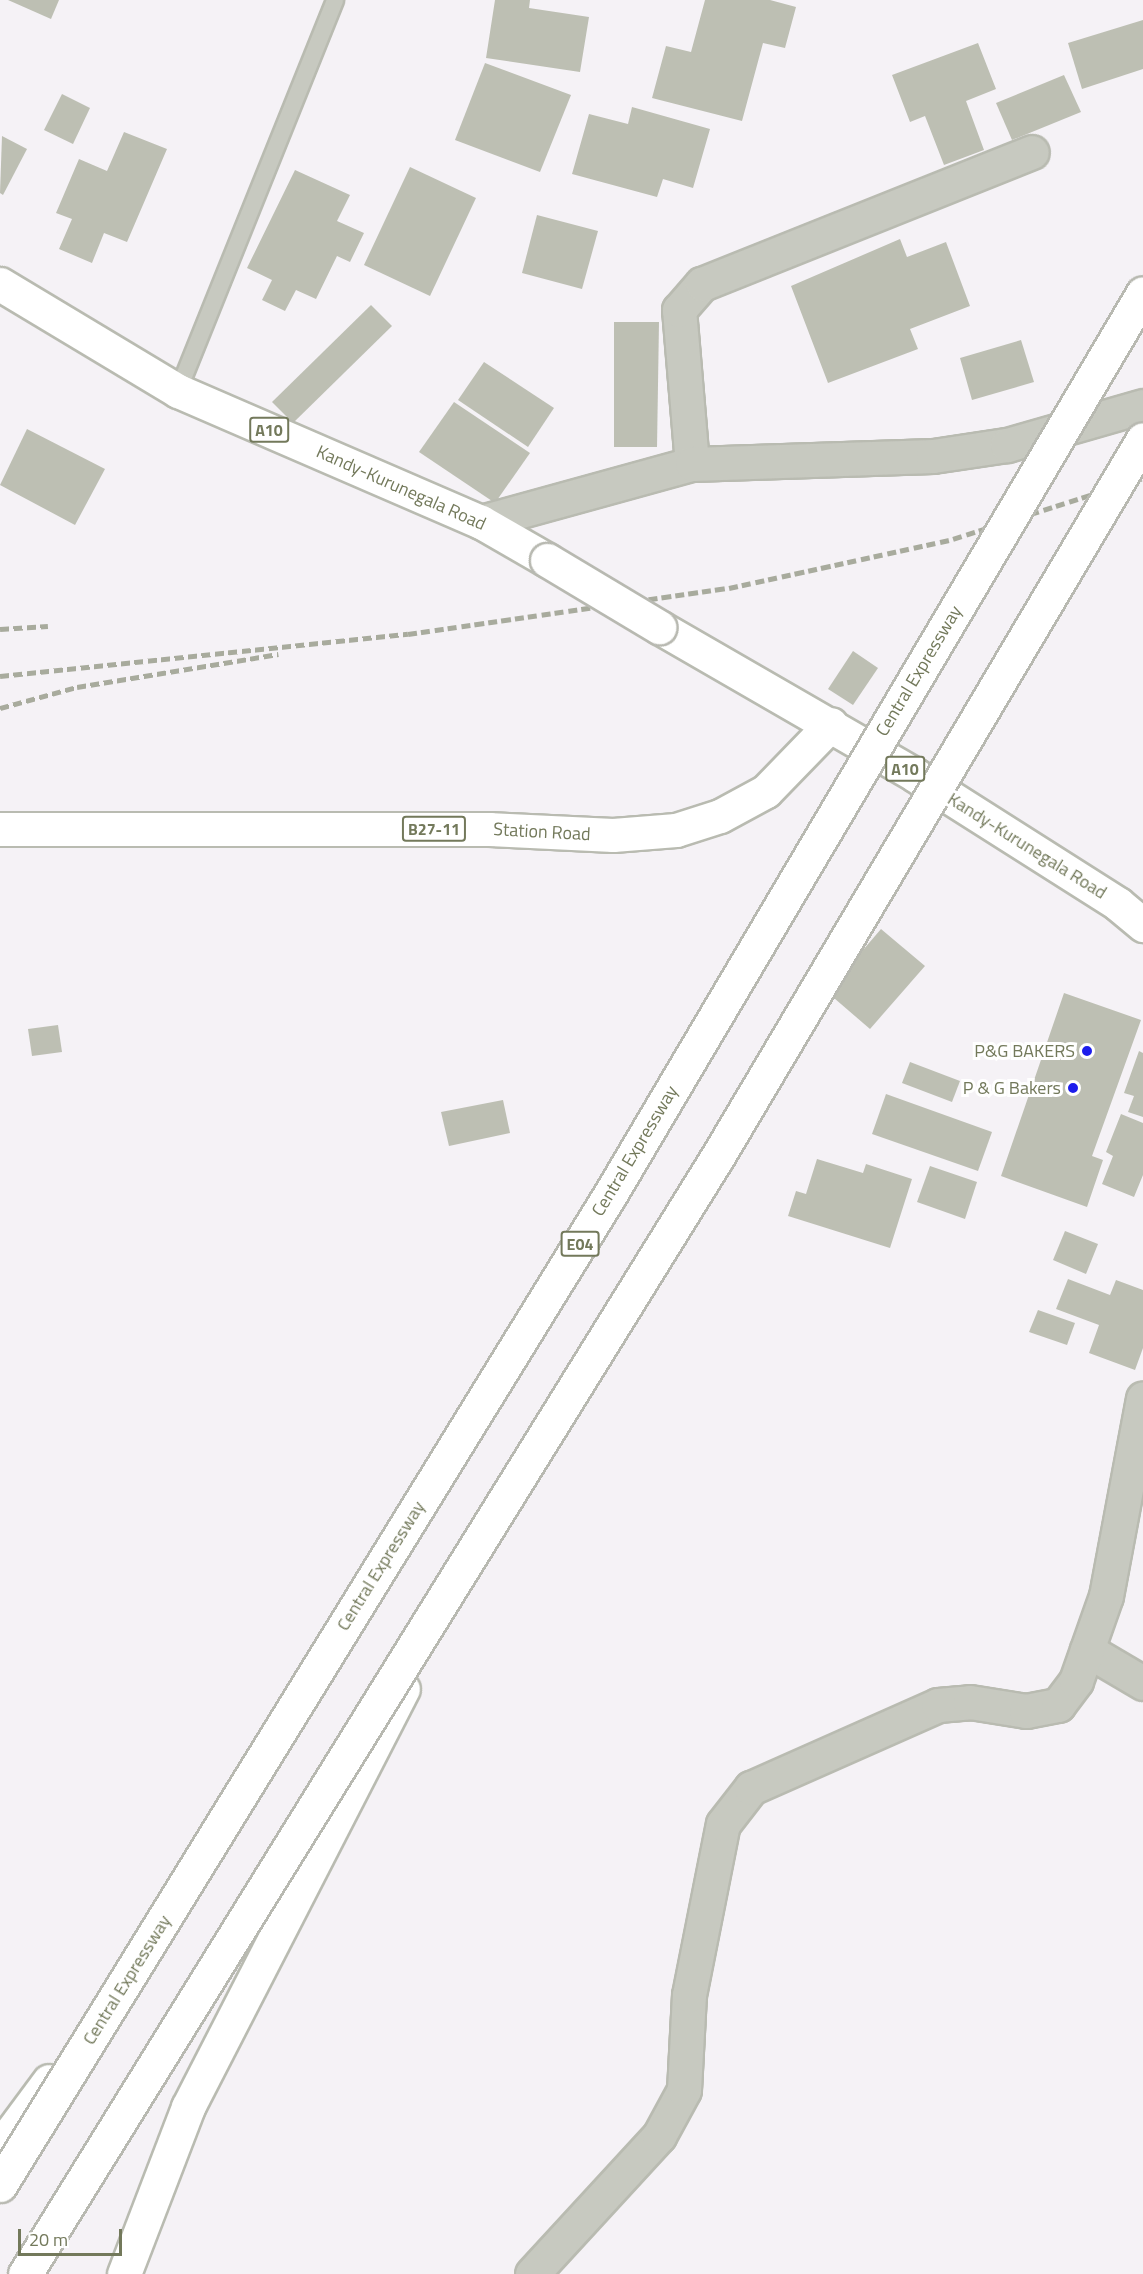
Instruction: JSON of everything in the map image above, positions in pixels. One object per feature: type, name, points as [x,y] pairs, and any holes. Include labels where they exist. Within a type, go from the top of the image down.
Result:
[{"type":"main road","name":"Kandy-Kurunegala Road","points":[[0,284],[178,391],[481,522],[659,627],[831,724],[1118,904],[1143,925]]},
{"type":"main road","name":"Central Expressway","points":[[0,2185],[611,1193],[1143,293]]},
{"type":"main road","points":[[25,2274],[718,1156],[1143,439]]},
{"type":"main road","name":"Station Road","points":[[0,829],[489,829],[613,835],[676,830],[720,816],[766,791],[831,724]]},
{"type":"main road","points":[[124,2274],[188,2107],[474,1551]]},
{"type":"main road","points":[[0,2147],[130,1973]]},
{"type":"street","points":[[692,464],[679,310],[702,284],[1032,152]]},
{"type":"street","points":[[481,522],[692,464],[933,456],[1018,442],[1143,406]]},
{"type":"street","points":[[532,2274],[658,2136],[684,2090],[689,1995],[723,1824],[751,1788],[938,1705],[970,1702],[1026,1711],[1058,1705],[1077,1681],[1106,1596],[1143,1398]]},
{"type":"street","points":[[1087,1650],[1143,1683]]},
{"type":"lane","points":[[178,391],[335,0]]},
{"type":"building","points":[[8,0],[59,0],[51,19]]},
{"type":"building","points":[[495,0],[530,0],[529,8],[589,17],[580,72],[486,58]]},
{"type":"building","points":[[705,0],[770,0],[796,7],[785,48],[763,43],[742,121],[652,98],[666,46],[691,52]]},
{"type":"building","points":[[1143,20],[1143,69],[1082,89],[1068,43]]},
{"type":"building","points":[[978,43],[996,89],[966,101],[984,150],[944,165],[925,116],[910,122],[892,75]]},
{"type":"building","points":[[485,63],[571,95],[540,172],[455,140]]},
{"type":"building","points":[[1064,75],[1081,112],[1012,140],[996,103]]},
{"type":"building","points":[[62,94],[90,108],[73,144],[44,130]]},
{"type":"building","points":[[632,107],[710,129],[693,188],[663,179],[657,197],[572,174],[589,114],[628,124]]},
{"type":"building","points":[[124,132],[167,149],[127,242],[104,233],[92,263],[59,249],[72,219],[56,213],[79,159],[107,171]]},
{"type":"building","points":[[2,136],[27,149],[3,195],[0,193]]},
{"type":"building","points":[[410,167],[476,198],[430,296],[364,265]]},
{"type":"building","points":[[295,170],[350,195],[337,221],[364,233],[350,262],[337,256],[316,299],[296,290],[285,311],[262,300],[272,280],[247,268]]},
{"type":"building","points":[[537,215],[598,231],[582,289],[522,273]]},
{"type":"building","points":[[900,239],[907,257],[946,242],[970,306],[910,329],[918,349],[828,383],[791,286]]},
{"type":"building","points":[[371,305],[392,326],[293,423],[272,402]]},
{"type":"building","points":[[614,322],[659,322],[657,447],[614,447]]},
{"type":"building","points":[[1021,340],[1034,382],[972,400],[960,358]]},
{"type":"building","points":[[484,362],[554,408],[528,447],[458,400]]},
{"type":"building","points":[[454,402],[530,453],[495,503],[419,452]]},
{"type":"building","points":[[27,429],[105,469],[75,525],[0,485]]},
{"type":"building","points":[[853,651],[878,668],[853,705],[828,689]]},
{"type":"building","points":[[881,929],[925,966],[870,1029],[827,992]]},
{"type":"building","name":"P & G Bakers","points":[[1064,993],[1141,1020],[1092,1156],[1103,1160],[1087,1207],[1001,1176]]},
{"type":"building","points":[[58,1025],[62,1052],[32,1056],[28,1029]]},
{"type":"building","points":[[1139,1051],[1143,1053],[1143,1117],[1128,1112],[1134,1096],[1124,1093]]},
{"type":"building","points":[[910,1062],[960,1081],[952,1102],[902,1083]]},
{"type":"building","points":[[886,1094],[992,1132],[978,1171],[872,1134]]},
{"type":"building","points":[[503,1100],[510,1133],[449,1146],[441,1112]]},
{"type":"building","points":[[1121,1114],[1143,1123],[1143,1175],[1134,1197],[1102,1184],[1113,1156],[1106,1152]]},
{"type":"building","points":[[817,1159],[863,1173],[866,1164],[912,1179],[890,1248],[788,1216],[796,1191],[806,1194]]},
{"type":"building","points":[[930,1166],[977,1182],[965,1219],[917,1202]]},
{"type":"building","points":[[1065,1231],[1098,1244],[1086,1274],[1053,1260]]},
{"type":"building","points":[[1068,1279],[1110,1295],[1116,1280],[1143,1290],[1143,1348],[1135,1370],[1089,1353],[1099,1325],[1056,1309]]},
{"type":"building","points":[[1038,1310],[1075,1323],[1067,1345],[1029,1332]]},
{"type":"railway","points":[[0,676],[408,634],[729,588],[953,539],[1143,478]]},
{"type":"railway","points":[[0,629],[48,626]]},
{"type":"railway","points":[[0,708],[77,687],[278,654]]},
{"type":"place","name":"P&G BAKERS","points":[[1087,1051]]},
{"type":"place","name":"P & G Bakers","points":[[1073,1088]]}]
